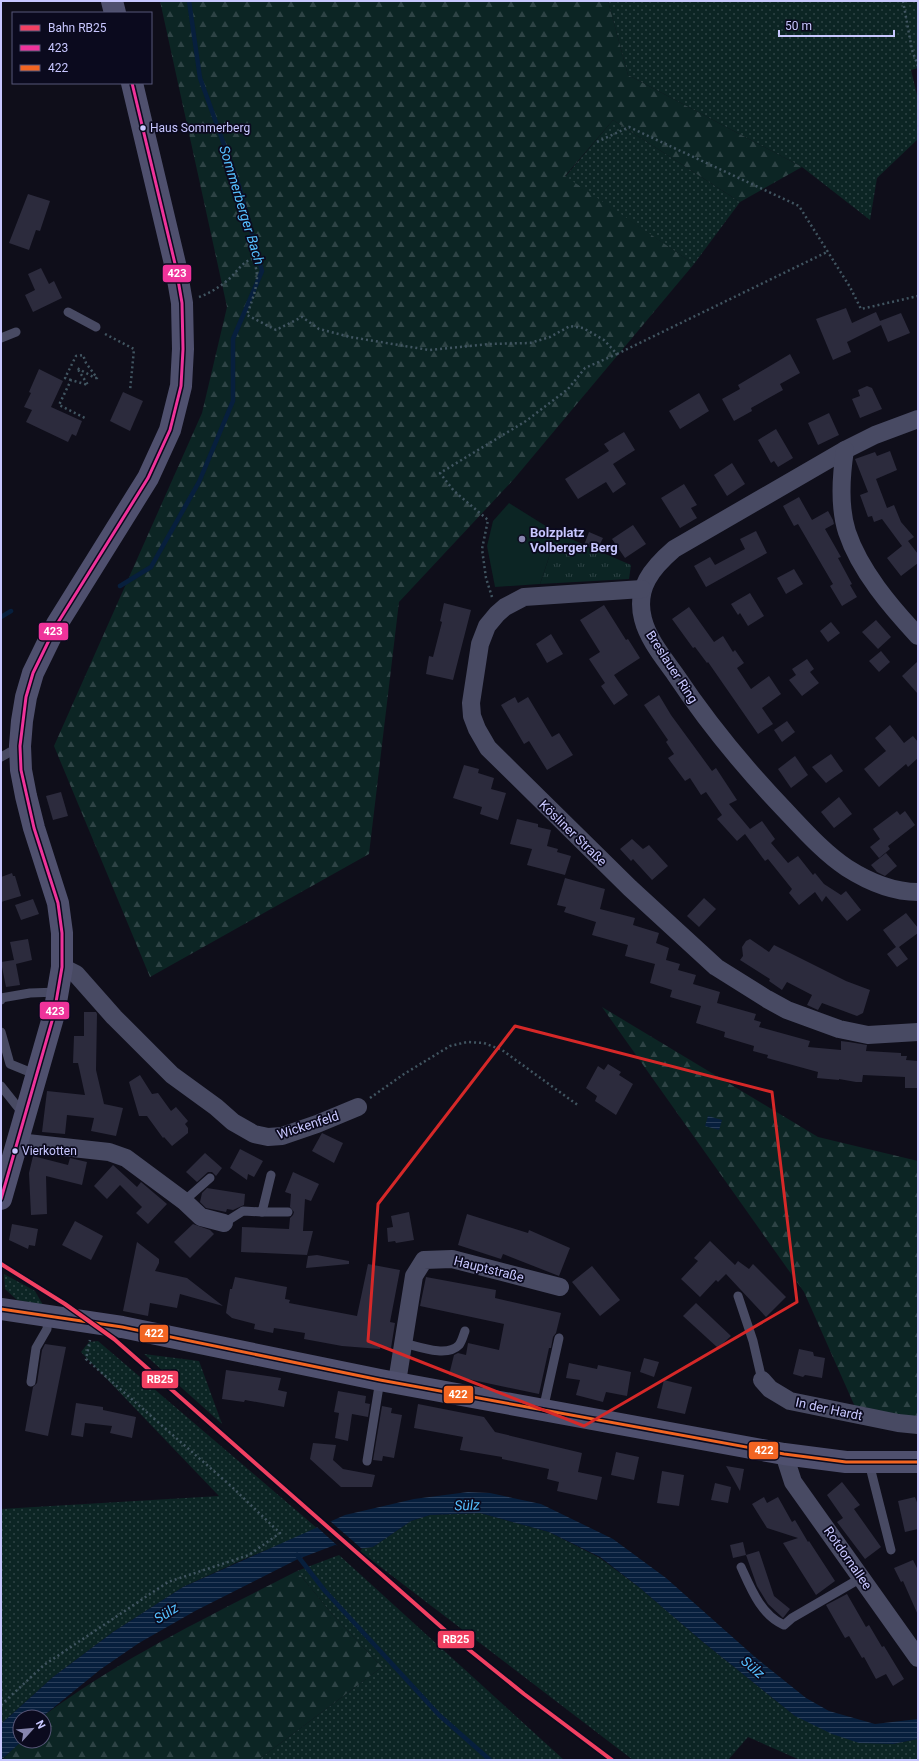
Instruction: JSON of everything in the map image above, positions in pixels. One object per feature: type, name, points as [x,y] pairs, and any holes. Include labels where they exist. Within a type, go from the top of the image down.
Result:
[{"type":"street","points":[[112,1],[115,12]]},
{"type":"street","points":[[1,1199],[11,1149],[25,1117],[59,992],[62,967],[62,933],[58,903],[26,796],[21,770],[20,746],[26,697],[33,673],[57,624],[144,484],[170,430],[181,386],[183,350],[182,303],[176,268],[132,84]]},
{"type":"street","points":[[642,589],[653,570],[674,548],[845,450],[875,435],[918,419]]},
{"type":"street","points":[[845,450],[842,470],[842,510],[851,542],[877,587],[894,610],[918,636]]},
{"type":"street","name":"Kösliner Straße","points":[[642,589],[524,598],[504,607],[497,614],[487,626],[480,644],[471,703],[472,716],[477,729],[488,748],[545,806],[630,888],[716,967],[746,987],[787,1010],[839,1029],[868,1035],[918,1032]]},
{"type":"street","name":"Breslauer Ring","points":[[642,589],[643,619],[660,653],[690,697],[756,780],[801,828],[847,868],[868,880],[884,886],[900,891],[918,892]]},
{"type":"street","name":"Wickenfeld","points":[[62,967],[76,974],[114,1017],[172,1075],[216,1107],[232,1122],[254,1134],[268,1137],[282,1136],[318,1124],[358,1107]]},
{"type":"street","points":[[11,1149],[109,1152],[126,1158],[184,1201],[201,1217],[224,1223]]},
{"type":"street","name":"Hauptstraße","points":[[388,1381],[403,1343],[414,1276],[424,1260],[452,1259],[560,1288]]},
{"type":"street","points":[[1,1309],[122,1327],[388,1381],[784,1454],[846,1462],[918,1462]]},
{"type":"street","name":"In der Hardt","points":[[762,1380],[770,1389],[790,1401],[898,1423],[918,1425]]},
{"type":"street","name":"Rotdornallee","points":[[784,1454],[793,1482],[918,1658]]},
{"type":"lane","points":[[68,312],[99,329]]},
{"type":"lane","points":[[1,338],[16,332]]},
{"type":"lane","points":[[1,757],[20,746]]},
{"type":"lane","points":[[1,1000],[1,998],[30,993],[59,992]]},
{"type":"lane","points":[[1,1032],[10,1064],[37,1075]]},
{"type":"lane","points":[[1,1086],[25,1117]]},
{"type":"lane","points":[[262,1212],[271,1175]]},
{"type":"lane","points":[[184,1201],[204,1185],[210,1178]]},
{"type":"lane","points":[[224,1223],[243,1211],[288,1212]]},
{"type":"lane","name":"In der Hardt","points":[[738,1296],[753,1340],[762,1380]]},
{"type":"lane","points":[[31,1382],[36,1348],[47,1329],[48,1316]]},
{"type":"lane","points":[[403,1343],[438,1351],[450,1350],[458,1345],[465,1331]]},
{"type":"lane","points":[[543,1410],[559,1338]]},
{"type":"lane","points":[[367,1460],[388,1381]]},
{"type":"lane","points":[[869,1463],[891,1550]]},
{"type":"lane","points":[[741,1567],[753,1593],[771,1618],[784,1624],[861,1578]]},
{"type":"path","points":[[902,1],[912,50],[918,66]]},
{"type":"path","points":[[597,142],[629,127],[799,206],[850,287],[861,308],[918,296]]},
{"type":"path","points":[[497,614],[486,578],[482,549],[488,520],[454,491],[440,473],[526,421],[568,389],[584,368],[617,354],[827,252]]},
{"type":"path","points":[[182,303],[218,288],[228,280],[244,261],[252,259],[257,266],[258,276],[247,315],[276,330],[302,317],[319,329],[429,350],[489,344],[530,343],[550,337],[570,326],[583,328],[604,340],[617,354]]},
{"type":"path","points":[[99,329],[134,349],[130,391]]},
{"type":"path","points":[[76,356],[83,356],[86,363],[97,378],[78,368],[78,371],[88,385],[71,380],[65,378],[76,356]]},
{"type":"path","points":[[71,380],[59,405],[87,419]]},
{"type":"path","points":[[358,1107],[404,1074],[450,1046],[467,1042],[484,1043],[502,1050],[579,1106]]},
{"type":"path","points":[[1,1705],[44,1665],[168,1582],[249,1555],[280,1533],[220,1477],[86,1359],[90,1338]]},
{"type":"highlighted area","points":[[515,1026],[772,1092],[797,1302],[584,1426],[368,1341],[378,1204]]},
{"type":"green space","points":[[160,1],[608,1],[628,75],[802,167],[740,202],[613,120],[565,176],[694,264],[514,479],[399,602],[369,854],[150,977],[54,746],[202,413],[227,307]]},
{"type":"green space","points":[[608,1],[918,1],[918,68],[911,70],[918,99],[918,139],[877,178],[870,220],[802,167],[628,75]]},
{"type":"green space","points":[[613,120],[740,202],[694,264],[565,177]]},
{"type":"green space","name":"Bolzplatz Volberger Berg","points":[[509,503],[557,533],[540,584],[495,587],[487,546],[493,521]]},
{"type":"green space","points":[[557,533],[631,565],[629,579],[540,584]]},
{"type":"green space","points":[[602,1007],[818,1137],[918,1161],[918,1420],[856,1409],[804,1292]]},
{"type":"green space","points":[[4,1274],[35,1291],[43,1305],[17,1300],[5,1289]]},
{"type":"green space","points":[[98,1341],[318,1529],[242,1560],[183,1587],[113,1632],[53,1677],[18,1709],[12,1709],[12,1714],[1,1724],[1,1509],[219,1496],[81,1352],[89,1342]]},
{"type":"green space","points":[[144,1354],[199,1361],[222,1424]]},
{"type":"green space","points":[[480,1513],[549,1532],[600,1558],[640,1588],[703,1642],[795,1716],[893,1744],[918,1739],[918,1760],[800,1760],[748,1737],[728,1760],[633,1760],[357,1549],[373,1547],[411,1521],[430,1515]]},
{"type":"green space","points":[[339,1555],[564,1760],[258,1760],[382,1667],[332,1614],[297,1571]]},
{"type":"green space","points":[[297,1571],[332,1614],[382,1667],[258,1760],[2,1760],[12,1749],[52,1749],[52,1710],[134,1657],[199,1621]]},
{"type":"water","points":[[708,1116],[722,1120],[719,1130],[705,1126]]},
{"type":"water","name":"Sülz","points":[[468,1492],[490,1493],[541,1504],[613,1539],[666,1578],[755,1657],[806,1698],[829,1711],[875,1724],[918,1719],[918,1739],[893,1744],[859,1743],[832,1734],[795,1716],[703,1642],[640,1588],[600,1557],[549,1532],[480,1513],[430,1515],[411,1521],[373,1547],[357,1549],[335,1545],[298,1559],[195,1611],[139,1643],[101,1669],[52,1709],[18,1709],[53,1677],[113,1632],[183,1587],[345,1515],[414,1499]]},
{"type":"water","points":[[12,1714],[13,1749],[1,1760],[1,1724]]},
{"type":"pier","points":[[330,1521],[362,1549],[360,1551],[340,1548],[317,1527]]},
{"type":"building","points":[[28,194],[50,201],[40,231],[36,230],[29,250],[9,243]]},
{"type":"building","points":[[41,268],[49,284],[54,281],[62,298],[33,312],[25,295],[35,290],[28,274]]},
{"type":"building","points":[[846,308],[852,323],[876,312],[880,321],[901,313],[910,333],[888,342],[881,325],[847,342],[851,352],[833,360],[816,319]]},
{"type":"building","points":[[790,354],[800,373],[780,384],[783,390],[751,408],[752,411],[734,421],[722,399],[740,389],[738,385]]},
{"type":"building","points":[[39,369],[63,381],[51,407],[82,421],[76,436],[72,434],[68,442],[26,422],[32,410],[24,407],[31,393],[29,392]]},
{"type":"building","points":[[867,386],[872,388],[882,409],[860,418],[852,399],[860,396],[858,390]]},
{"type":"building","points":[[123,392],[143,401],[130,431],[110,421]]},
{"type":"building","points":[[699,393],[709,411],[680,429],[669,411]]},
{"type":"building","points":[[829,413],[839,435],[818,445],[808,423]]},
{"type":"building","points":[[776,429],[793,458],[778,467],[774,461],[771,463],[758,440]]},
{"type":"building","points":[[624,432],[635,450],[613,464],[626,484],[613,493],[606,482],[578,499],[565,479],[609,451],[604,444]]},
{"type":"building","points":[[890,451],[897,470],[876,479],[887,508],[894,505],[901,522],[914,537],[908,541],[918,554],[918,563],[901,576],[887,558],[902,546],[882,519],[874,522],[872,516],[868,517],[860,495],[868,492],[855,459],[875,452],[877,456]]},
{"type":"building","points":[[732,463],[745,484],[727,496],[714,475]]},
{"type":"building","points":[[684,484],[697,505],[691,508],[697,518],[680,528],[661,498]]},
{"type":"building","points":[[799,497],[812,520],[828,511],[833,520],[834,524],[825,529],[841,557],[838,558],[857,597],[842,606],[830,586],[833,584],[798,524],[794,526],[783,506]]},
{"type":"building","points":[[633,525],[646,544],[625,558],[612,539]]},
{"type":"building","points":[[756,531],[767,553],[706,587],[694,566],[710,557],[715,565],[745,549],[740,539]]},
{"type":"building","points":[[589,532],[603,538],[597,550],[584,545]]},
{"type":"building","points":[[794,569],[803,584],[786,594],[777,578]]},
{"type":"building","points":[[750,593],[764,616],[748,626],[740,613],[738,615],[731,604]]},
{"type":"building","points":[[444,603],[471,610],[453,680],[426,674],[429,656],[433,657],[442,622],[440,621]]},
{"type":"building","points":[[604,605],[626,640],[628,639],[640,658],[614,675],[628,695],[614,705],[601,686],[605,683],[589,659],[600,652],[580,620]]},
{"type":"building","points":[[689,607],[714,642],[723,636],[733,652],[735,650],[744,663],[737,668],[751,689],[769,676],[781,694],[762,708],[773,724],[758,734],[708,662],[707,663],[695,647],[693,648],[672,619]]},
{"type":"building","points":[[876,620],[891,637],[878,649],[862,632]]},
{"type":"building","points":[[831,622],[840,633],[828,642],[820,631]]},
{"type":"building","points":[[551,634],[563,654],[547,663],[536,644]]},
{"type":"building","points":[[881,651],[890,662],[879,672],[869,661]]},
{"type":"building","points":[[807,659],[814,669],[810,672],[819,683],[802,696],[789,680],[796,675],[792,669]]},
{"type":"building","points":[[918,661],[918,694],[902,676]]},
{"type":"building","points":[[659,695],[671,715],[712,771],[716,768],[737,800],[729,804],[750,829],[762,821],[775,839],[771,843],[788,863],[798,856],[813,875],[815,873],[824,884],[841,895],[846,891],[861,910],[847,921],[826,896],[822,902],[815,892],[799,905],[789,893],[792,889],[768,859],[765,861],[745,834],[737,841],[717,819],[722,815],[706,792],[701,795],[690,778],[685,781],[668,758],[674,754],[666,742],[668,740],[644,705]]},
{"type":"building","points":[[515,697],[518,703],[528,697],[552,737],[559,733],[573,755],[547,770],[529,741],[524,744],[501,705]]},
{"type":"building","points":[[787,721],[795,732],[782,742],[774,730]]},
{"type":"building","points":[[890,725],[904,743],[913,736],[918,742],[918,758],[908,767],[906,764],[879,787],[864,769],[886,751],[875,738]]},
{"type":"building","points":[[831,754],[843,771],[826,783],[812,767]]},
{"type":"building","points":[[795,756],[808,775],[791,788],[778,769]]},
{"type":"building","points":[[464,765],[479,769],[478,773],[494,778],[491,789],[506,793],[498,820],[480,814],[482,807],[453,798]]},
{"type":"building","points":[[61,792],[68,816],[53,820],[46,796]]},
{"type":"building","points":[[839,797],[852,814],[834,828],[821,812]]},
{"type":"building","points":[[897,811],[900,815],[905,811],[915,825],[888,846],[890,849],[879,858],[870,847],[880,839],[873,829]]},
{"type":"building","points":[[517,819],[538,824],[538,827],[551,830],[547,846],[558,849],[557,852],[571,856],[565,875],[527,865],[532,849],[510,844]]},
{"type":"building","points":[[632,839],[643,849],[649,845],[668,866],[652,880],[633,859],[631,861],[620,849]]},
{"type":"building","points":[[886,853],[897,866],[885,876],[877,872],[871,865]]},
{"type":"building","points":[[12,873],[13,876],[15,876],[21,896],[1,902],[1,877]]},
{"type":"building","points":[[565,878],[605,889],[600,909],[635,918],[633,925],[659,933],[656,943],[669,948],[666,960],[680,964],[678,970],[696,975],[693,984],[720,992],[717,1003],[756,1014],[754,1020],[761,1022],[759,1027],[810,1041],[808,1047],[841,1050],[841,1041],[867,1045],[866,1051],[901,1053],[901,1056],[907,1056],[906,1060],[918,1061],[918,1088],[905,1088],[905,1077],[863,1075],[862,1082],[817,1078],[818,1072],[767,1058],[768,1055],[753,1051],[754,1046],[724,1037],[725,1032],[696,1023],[701,1006],[670,997],[672,990],[650,983],[655,964],[625,956],[628,945],[592,935],[596,922],[564,912],[566,907],[557,905]]},
{"type":"building","points":[[704,898],[716,909],[699,927],[687,916]]},
{"type":"building","points":[[33,899],[39,914],[21,920],[15,905]]},
{"type":"building","points":[[906,913],[918,928],[918,933],[899,947],[908,959],[897,967],[887,954],[896,947],[883,930]]},
{"type":"building","points":[[28,939],[32,960],[16,964],[20,985],[6,987],[1,962],[14,960],[10,942]]},
{"type":"building","points":[[750,939],[769,952],[774,945],[846,981],[870,990],[863,1013],[857,1016],[822,1003],[818,1010],[807,1005],[812,995],[787,982],[782,990],[769,981],[770,979],[740,960],[743,956],[742,947],[746,941]]},
{"type":"building","points":[[84,1012],[96,1012],[97,1014],[96,1070],[104,1104],[123,1108],[116,1136],[91,1131],[94,1118],[67,1115],[65,1134],[42,1132],[47,1091],[85,1095],[78,1063],[73,1063],[74,1036],[84,1036]]},
{"type":"building","points":[[608,1064],[621,1072],[619,1075],[633,1084],[616,1115],[595,1101],[597,1096],[586,1088],[598,1066],[604,1070]]},
{"type":"building","points":[[140,1075],[152,1094],[158,1093],[171,1111],[176,1107],[188,1121],[185,1124],[188,1128],[188,1133],[172,1146],[164,1137],[163,1138],[147,1116],[139,1116],[129,1082]]},
{"type":"building","points":[[322,1133],[343,1143],[334,1163],[312,1151]]},
{"type":"building","points":[[240,1149],[263,1161],[254,1177],[248,1174],[247,1180],[230,1168]]},
{"type":"building","points":[[205,1153],[222,1168],[216,1176],[212,1172],[208,1172],[197,1182],[186,1172]]},
{"type":"building","points":[[33,1156],[68,1165],[70,1158],[87,1162],[82,1185],[46,1176],[47,1214],[31,1215],[29,1173]]},
{"type":"building","points":[[113,1165],[137,1187],[141,1182],[167,1204],[148,1224],[136,1213],[142,1207],[120,1185],[107,1199],[94,1186]]},
{"type":"building","points":[[293,1172],[319,1184],[311,1201],[305,1199],[303,1231],[313,1231],[307,1255],[241,1252],[242,1227],[289,1229],[290,1218],[294,1212],[290,1207],[291,1194],[285,1192]]},
{"type":"building","points":[[207,1188],[245,1194],[244,1205],[233,1210],[227,1209],[226,1212],[206,1208],[200,1202],[202,1193]]},
{"type":"building","points":[[409,1212],[414,1240],[396,1243],[395,1241],[388,1242],[387,1228],[393,1227],[391,1216]]},
{"type":"building","points":[[467,1214],[528,1233],[529,1230],[570,1248],[559,1276],[503,1254],[501,1259],[458,1245]]},
{"type":"building","points":[[75,1221],[103,1236],[91,1260],[62,1245]]},
{"type":"building","points":[[12,1224],[38,1229],[35,1246],[29,1245],[28,1249],[9,1240]]},
{"type":"building","points":[[193,1224],[210,1230],[214,1234],[190,1258],[174,1242]]},
{"type":"building","points":[[710,1241],[735,1265],[738,1261],[749,1269],[753,1264],[786,1297],[766,1317],[726,1274],[718,1282],[716,1280],[700,1297],[681,1279],[698,1261],[694,1258]]},
{"type":"building","points":[[137,1242],[159,1259],[159,1263],[155,1271],[187,1278],[223,1306],[180,1294],[177,1308],[150,1303],[148,1316],[123,1311]]},
{"type":"building","points":[[317,1255],[349,1261],[349,1264],[306,1268],[308,1256]]},
{"type":"building","points":[[368,1264],[400,1270],[390,1322],[395,1323],[391,1348],[380,1346],[380,1349],[342,1346],[304,1339],[305,1333],[274,1328],[273,1333],[254,1329],[255,1324],[232,1318],[226,1313],[230,1289],[232,1289],[235,1277],[287,1287],[285,1299],[290,1300],[289,1303],[357,1316]]},
{"type":"building","points":[[592,1266],[620,1300],[600,1316],[572,1282]]},
{"type":"building","points":[[426,1277],[496,1290],[495,1298],[561,1313],[551,1348],[549,1348],[539,1394],[449,1375],[454,1355],[458,1353],[466,1355],[468,1343],[499,1350],[504,1324],[420,1306]]},
{"type":"building","points":[[696,1303],[731,1336],[718,1348],[683,1316]]},
{"type":"building","points":[[45,1344],[66,1347],[48,1436],[25,1431],[33,1387],[37,1383],[42,1350]]},
{"type":"building","points":[[799,1349],[813,1352],[814,1356],[825,1358],[822,1378],[805,1375],[803,1377],[793,1374]]},
{"type":"building","points":[[644,1358],[659,1362],[654,1377],[640,1372]]},
{"type":"building","points":[[569,1363],[597,1369],[598,1365],[631,1372],[627,1396],[606,1392],[603,1402],[576,1395],[580,1380],[566,1378]]},
{"type":"building","points":[[226,1370],[281,1378],[278,1390],[287,1392],[284,1407],[245,1400],[244,1402],[222,1399]]},
{"type":"building","points":[[664,1380],[692,1387],[685,1414],[657,1408]]},
{"type":"building","points":[[338,1391],[366,1396],[365,1403],[370,1404],[368,1417],[352,1414],[348,1441],[335,1438],[339,1413],[334,1412]]},
{"type":"building","points":[[76,1403],[103,1407],[103,1410],[136,1417],[132,1438],[110,1433],[112,1426],[85,1423],[83,1437],[71,1435]]},
{"type":"building","points":[[418,1404],[484,1417],[495,1432],[582,1453],[578,1472],[602,1477],[597,1500],[557,1491],[559,1482],[547,1479],[549,1469],[502,1459],[502,1457],[460,1450],[463,1437],[414,1428]]},
{"type":"building","points":[[382,1406],[392,1408],[391,1413],[402,1415],[394,1458],[383,1456],[382,1461],[373,1460]]},
{"type":"building","points":[[313,1443],[336,1445],[333,1460],[343,1469],[375,1475],[372,1487],[341,1487],[310,1459]]},
{"type":"building","points":[[616,1452],[639,1457],[634,1480],[611,1475]]},
{"type":"building","points":[[726,1466],[744,1469],[740,1491]]},
{"type":"building","points":[[662,1471],[684,1475],[679,1506],[657,1503]]},
{"type":"building","points":[[842,1482],[860,1505],[854,1509],[881,1547],[865,1559],[837,1522],[843,1518],[827,1495]]},
{"type":"building","points":[[715,1483],[731,1487],[728,1503],[711,1500]]},
{"type":"building","points":[[764,1497],[767,1503],[778,1497],[792,1522],[795,1520],[835,1581],[816,1595],[783,1543],[798,1538],[767,1528],[752,1504]]},
{"type":"building","points":[[915,1497],[918,1505],[918,1529],[905,1532],[898,1501]]},
{"type":"building","points":[[743,1542],[746,1555],[733,1558],[730,1545]]},
{"type":"building","points":[[759,1551],[774,1596],[790,1609],[783,1618],[768,1604],[757,1586],[746,1555]]},
{"type":"building","points":[[913,1560],[918,1570],[918,1615],[903,1581],[901,1582],[894,1568]]},
{"type":"building","points":[[847,1594],[866,1627],[869,1625],[904,1679],[893,1686],[886,1674],[876,1679],[864,1657],[862,1658],[849,1636],[845,1638],[826,1605]]},
{"type":"waterway","name":"Sommerberger Bach","points":[[120,586],[151,567],[199,482],[233,401],[233,339],[262,271],[239,186],[200,78],[189,1]]},
{"type":"waterway","name":"Sommerberger Bach","points":[[1,617],[11,611]]},
{"type":"waterway","points":[[297,1555],[325,1591],[439,1715],[490,1760]]},
{"type":"rail line","name":"RB25","points":[[1,1264],[65,1304],[114,1339],[447,1632],[524,1694],[612,1760]]},
{"type":"transit line","name":"423","points":[[1,1199],[54,1014],[62,967],[62,933],[58,903],[34,828],[21,770],[20,746],[26,697],[33,673],[57,624],[148,478],[170,430],[181,386],[183,349],[182,303],[176,268],[132,84]]},
{"type":"transit line","name":"422","points":[[1,1309],[122,1327],[380,1380],[784,1454],[846,1462],[918,1462]]},
{"type":"place","name":"Haus Sommerberg","points":[[143,128]]},
{"type":"place","name":"Bolzplatz Volberger Berg","points":[[522,539]]},
{"type":"place","name":"Vierkotten","points":[[15,1151]]}]
